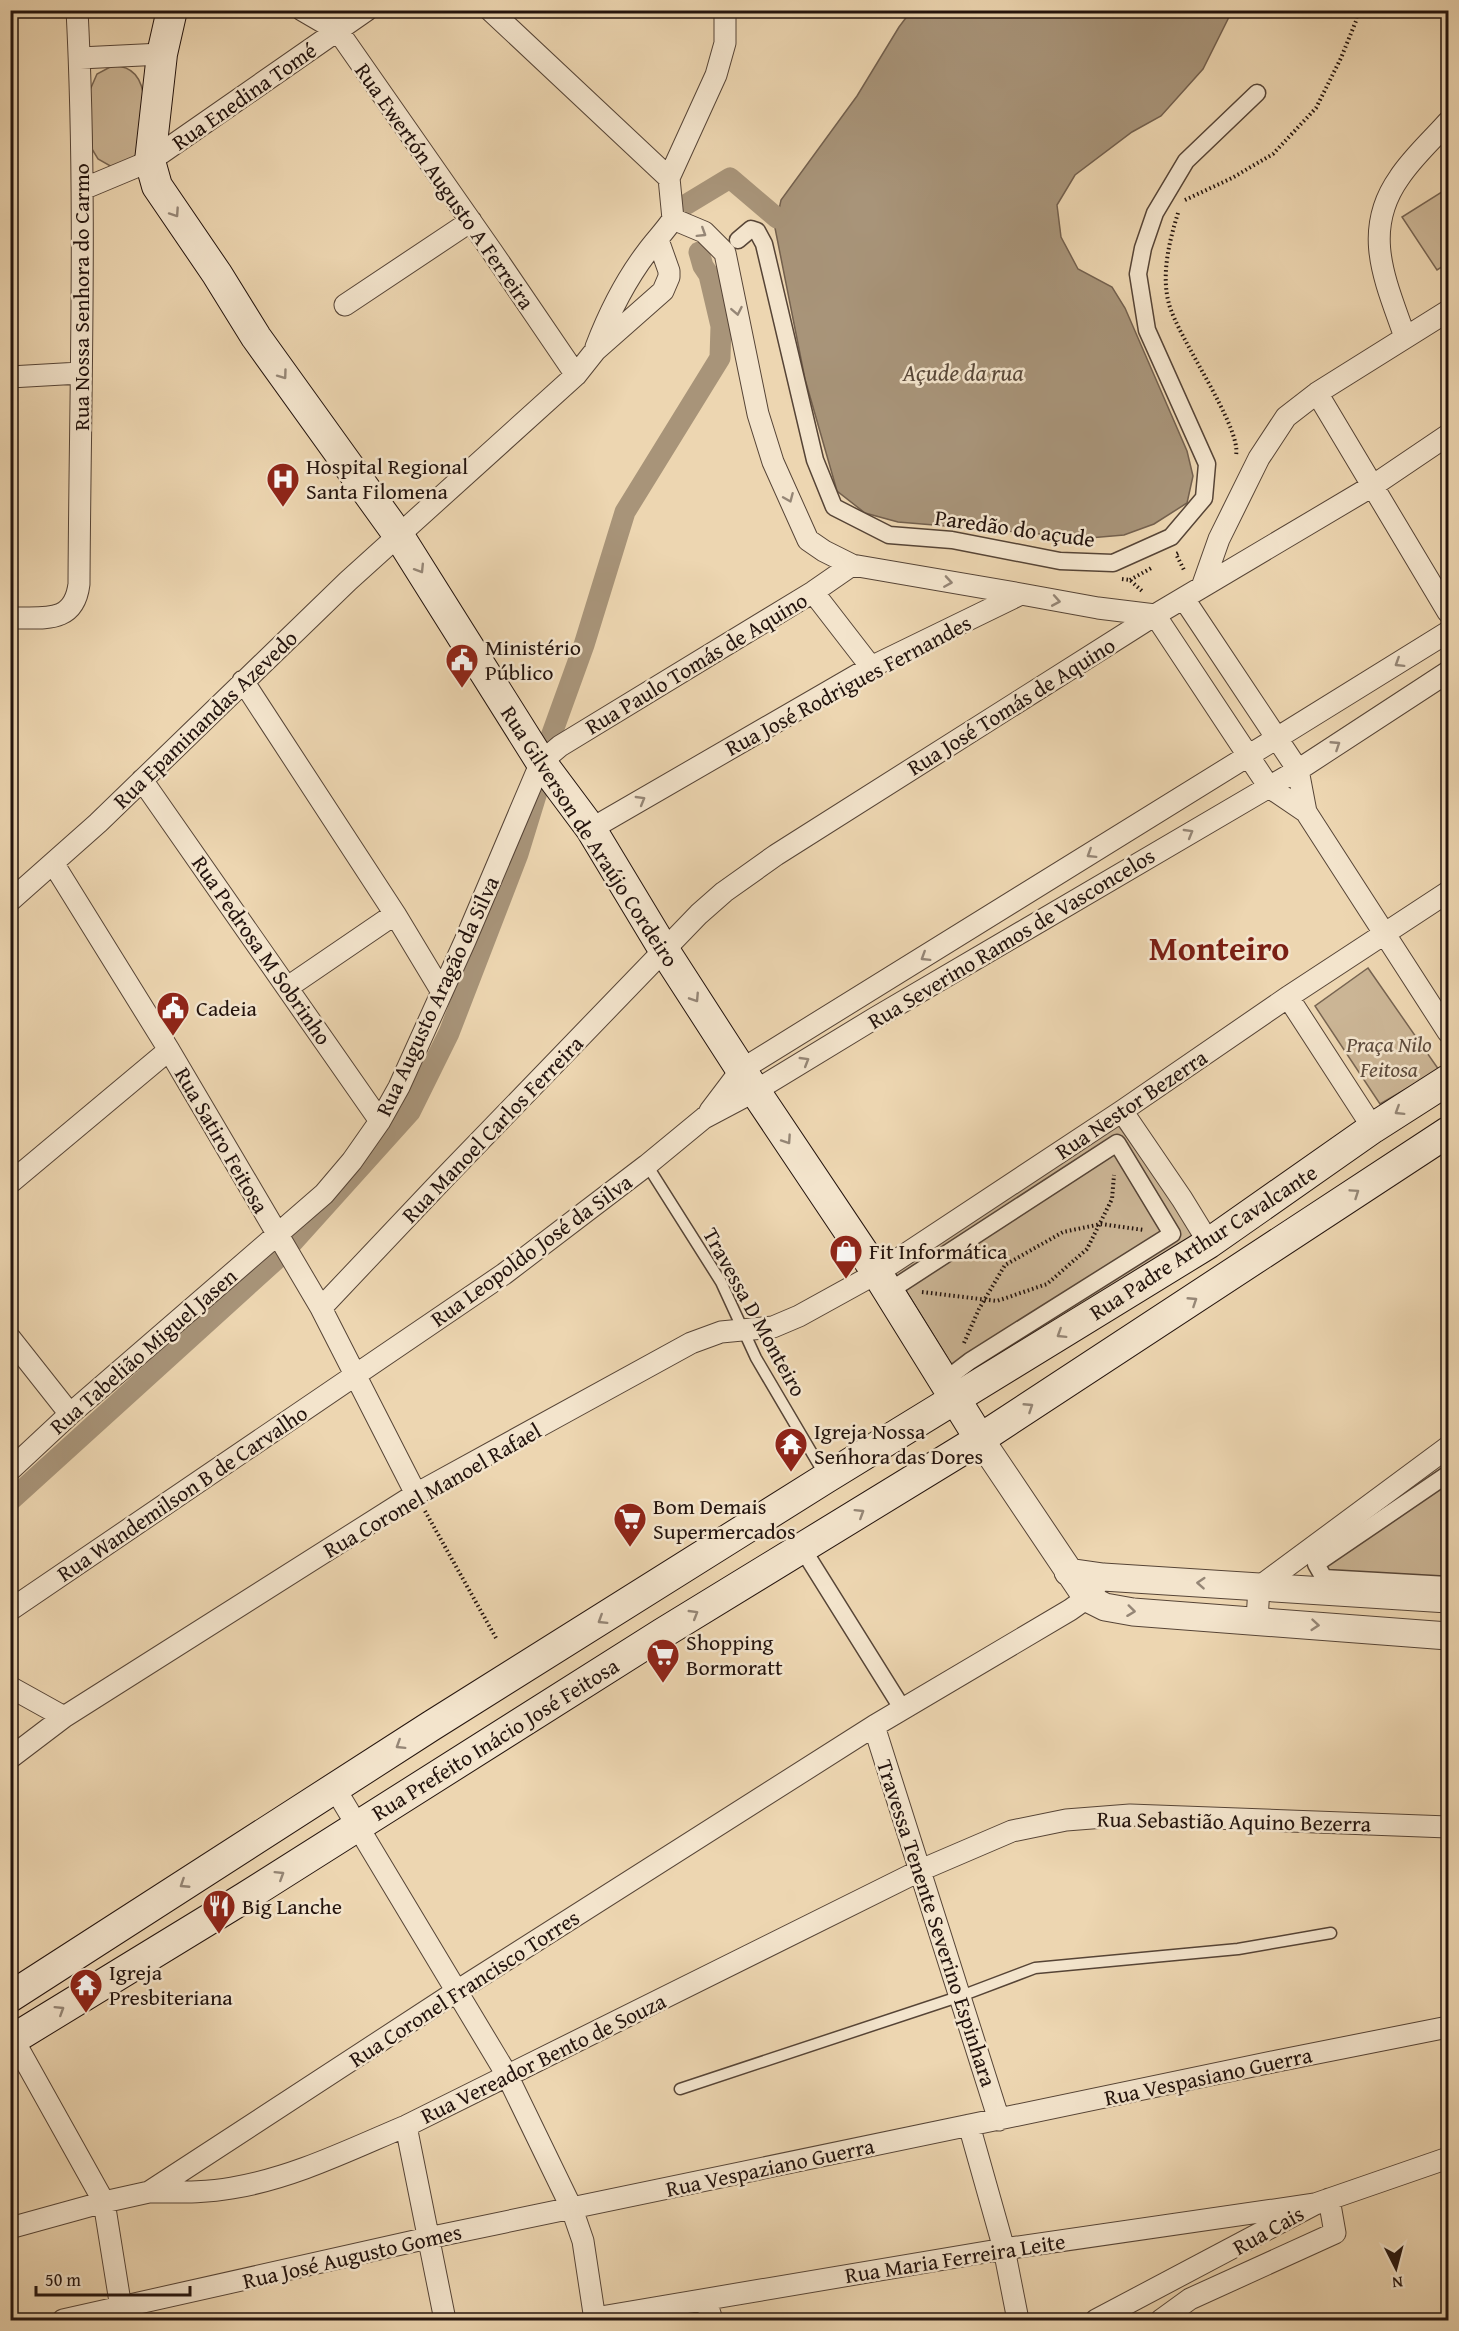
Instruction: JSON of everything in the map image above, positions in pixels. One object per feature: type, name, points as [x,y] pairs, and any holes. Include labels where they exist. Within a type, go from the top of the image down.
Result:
[{"type":"main road","points":[[150,161],[162,54],[172,10]]},
{"type":"main road","name":"Rua Gilverson de Araújo Cordeiro","points":[[150,161],[157,186],[217,274],[256,337],[399,536],[541,762],[591,829],[664,950],[748,1081],[885,1281],[980,1439]]},
{"type":"main road","name":"Rua Padre Arthur Cavalcante","points":[[952,1389],[1209,1243],[1373,1128],[1449,1080]]},
{"type":"main road","name":"Rua Padre Arthur Cavalcante","points":[[980,1439],[1449,1132]]},
{"type":"main road","name":"Rua Prefeito Inácio José Feitosa","points":[[10,1997],[334,1787],[826,1478],[952,1389]]},
{"type":"main road","name":"Rua Prefeito Inácio José Feitosa","points":[[12,2040],[358,1827],[558,1698],[980,1439]]},
{"type":"main road","points":[[639,1596],[663,1633]]},
{"type":"main road","points":[[533,1662],[558,1698]]},
{"type":"main road","points":[[431,1726],[456,1763]]},
{"type":"main road","points":[[219,1862],[244,1898]]},
{"type":"main road","points":[[115,1929],[136,1964]]},
{"type":"street","name":"Rua Nossa Senhora do Carmo","points":[[10,618],[50,617],[65,613],[74,604],[79,584],[83,189],[77,10]]},
{"type":"street","name":"Rua Ewertón Augusto A Ferreira","points":[[302,10],[338,31],[576,375]]},
{"type":"street","name":"Rua Enedina Tomé","points":[[83,189],[150,161],[367,10]]},
{"type":"street","points":[[490,10],[669,178]]},
{"type":"street","points":[[595,351],[614,304],[648,250],[673,219],[669,178],[716,75],[725,43],[725,10]]},
{"type":"street","points":[[80,58],[162,54]]},
{"type":"street","name":"Paredão do açude","points":[[738,240],[751,229],[757,231],[764,244],[815,460],[834,507],[889,535],[952,540],[1060,561],[1113,562],[1171,537],[1204,498],[1207,464],[1147,330],[1138,274],[1143,248],[1155,213],[1186,160],[1257,93]]},
{"type":"street","points":[[1405,338],[1384,278],[1378,252],[1378,227],[1386,200],[1399,177],[1449,122]]},
{"type":"street","points":[[673,219],[704,232],[725,253],[758,414],[773,462],[808,540],[852,565],[1098,608],[1159,613],[1247,756],[1269,787],[1306,812]]},
{"type":"street","points":[[345,304],[471,221]]},
{"type":"street","points":[[595,351],[663,291],[669,271],[658,240]]},
{"type":"street","points":[[1449,311],[1317,393],[1286,417],[1259,458],[1193,593],[1298,770],[1306,812],[1449,1032]]},
{"type":"street","name":"Rua Epaminandas Azevedo","points":[[10,902],[98,823],[348,581],[576,375],[595,351]]},
{"type":"street","points":[[10,377],[80,374]]},
{"type":"street","points":[[1317,393],[1449,612]]},
{"type":"street","name":"Rua José Tomás de Aquino","points":[[664,950],[724,892],[776,855],[1159,613],[1374,485],[1449,435]]},
{"type":"street","name":"Rua Paulo Tomás de Aquino","points":[[541,762],[560,746],[813,592],[852,565]]},
{"type":"street","points":[[813,592],[871,668]]},
{"type":"street","name":"Rua José Rodrigues Fernandes","points":[[591,829],[871,668],[1021,594]]},
{"type":"street","name":"Rua Severino Ramos de Vasconcelos","points":[[748,1081],[1118,838],[1449,632]]},
{"type":"street","name":"Rua Severino Ramos de Vasconcelos","points":[[748,1081],[1135,865],[1269,787],[1449,672]]},
{"type":"street","points":[[243,681],[395,914],[442,992]]},
{"type":"street","name":"Rua Augusto Aragão da Silva","points":[[277,1234],[324,1194],[352,1161],[380,1121],[399,1087],[442,992],[541,762]]},
{"type":"street","name":"Rua Pedrosa M Sobrinho","points":[[142,780],[380,1121]]},
{"type":"street","points":[[1118,838],[1135,865]]},
{"type":"street","name":"Rua Satiro Feitosa","points":[[53,863],[169,1050],[321,1308],[416,1494]]},
{"type":"street","name":"Rua Nestor Bezerra","points":[[885,1281],[1122,1111],[1288,997],[1449,892]]},
{"type":"street","points":[[288,987],[395,914]]},
{"type":"street","name":"Rua Manoel Carlos Ferreira","points":[[321,1308],[664,950]]},
{"type":"street","points":[[1288,997],[1373,1128]]},
{"type":"street","points":[[10,1183],[169,1050]]},
{"type":"street","name":"Rua Leopoldo José da Silva","points":[[354,1376],[504,1274],[647,1165],[748,1081]]},
{"type":"street","points":[[1122,1111],[1209,1243]]},
{"type":"street","points":[[885,1281],[1117,1143],[1172,1234],[970,1361],[952,1389]]},
{"type":"street","name":"Rua Tabelião Miguel Jasen","points":[[10,1470],[70,1414],[277,1234]]},
{"type":"street","name":"Rua Coronel Manoel Rafael","points":[[10,1758],[64,1716],[416,1494],[691,1343],[721,1332],[742,1332],[773,1327],[885,1281]]},
{"type":"street","points":[[10,1338],[70,1414]]},
{"type":"street","name":"Rua Wandemilson B de Carvalho","points":[[10,1610],[354,1376]]},
{"type":"street","points":[[980,1439],[1087,1598],[1105,1607],[1133,1612],[1449,1636]]},
{"type":"street","points":[[1259,1587],[1449,1447]]},
{"type":"street","points":[[1449,1474],[1317,1564],[1324,1578],[1449,1585]]},
{"type":"street","points":[[802,1548],[902,1708]]},
{"type":"street","points":[[1068,1572],[1103,1577],[1449,1599]]},
{"type":"street","points":[[1087,1598],[1103,1577]]},
{"type":"street","points":[[1257,1620],[1259,1587]]},
{"type":"street","name":"Rua Coronel Francisco Torres","points":[[10,2228],[149,2192],[458,1991],[902,1708],[1087,1598]]},
{"type":"street","points":[[10,1687],[64,1716]]},
{"type":"street","name":"Travessa Tenente Severino Espinhara","points":[[874,1726],[999,2120]]},
{"type":"street","points":[[334,1787],[507,2075],[572,2209],[583,2241],[595,2319]]},
{"type":"street","name":"Rua Sebastião Aquino Bezerra","points":[[921,1870],[1012,1831],[1077,1819],[1130,1815],[1449,1827]]},
{"type":"street","name":"Rua Vereador Bento de Souza","points":[[149,2192],[211,2191],[291,2174],[406,2126],[921,1870]]},
{"type":"street","name":"Rua Vespasiano Guerra","points":[[969,2125],[1449,2027]]},
{"type":"street","points":[[12,2040],[104,2202],[110,2314]]},
{"type":"street","points":[[969,2125],[1004,2248],[1018,2320]]},
{"type":"street","name":"Rua Vespaziano Guerra","points":[[572,2209],[969,2125]]},
{"type":"street","points":[[406,2126],[445,2320]]},
{"type":"street","name":"Rua Cais","points":[[1096,2320],[1322,2201],[1449,2158]]},
{"type":"street","points":[[1161,2320],[1190,2299],[1335,2233],[1322,2201]]},
{"type":"street","name":"Rua Maria Ferreira Leite","points":[[595,2319],[709,2311],[1004,2248],[1322,2201]]},
{"type":"street","name":"Rua José Augusto Gomes","points":[[63,2320],[110,2314],[428,2238],[572,2209]]},
{"type":"lane","name":"Travessa D Monteiro","points":[[647,1165],[721,1282],[742,1332],[826,1478]]},
{"type":"lane","points":[[680,2089],[961,1996],[1035,1968],[1238,1949],[1331,1933]]},
{"type":"path","points":[[1181,201],[1232,178],[1273,154],[1316,108],[1341,58],[1356,21],[1357,10]]},
{"type":"path","points":[[1178,211],[1169,241],[1166,279],[1169,305],[1225,417],[1237,448],[1235,457]]},
{"type":"path","points":[[1184,547],[1176,554],[1193,593]]},
{"type":"path","points":[[1119,578],[1130,580],[1159,613]]},
{"type":"path","points":[[885,1281],[997,1301],[1047,1284],[1088,1249],[1101,1224],[1112,1199],[1117,1143]]},
{"type":"path","points":[[952,1389],[984,1300],[1005,1265],[1063,1232],[1101,1224],[1172,1234]]},
{"type":"path","points":[[416,1494],[495,1638]]},
{"type":"green space","points":[[112,66],[126,68],[136,75],[142,87],[144,115],[137,157],[112,167],[98,159],[92,149],[90,90],[97,74]]},
{"type":"green space","points":[[1448,188],[1448,263],[1437,270],[1402,217]]},
{"type":"green space","name":"Praça Nilo Feitosa","points":[[1368,968],[1439,1070],[1380,1104],[1315,1006]]},
{"type":"green space","points":[[1118,1125],[1197,1234],[956,1389],[886,1274]]},
{"type":"green space","points":[[1448,1474],[1448,1585],[1324,1578],[1316,1564]]},
{"type":"water","name":"Açude da rua","points":[[911,11],[1232,11],[1203,69],[1161,116],[1132,132],[1075,175],[1057,205],[1061,237],[1078,269],[1112,287],[1125,308],[1187,451],[1193,476],[1187,503],[1154,524],[1124,535],[1089,538],[898,522],[865,513],[837,491],[805,379],[775,228],[781,200],[857,96]]},
{"type":"waterway","points":[[687,204],[730,178],[777,218]]},
{"type":"waterway","points":[[550,739],[584,645],[625,512],[720,358],[721,326],[709,275],[703,266],[699,252]]},
{"type":"waterway","points":[[292,1243],[410,1112],[449,1033],[518,854],[538,789]]},
{"type":"waterway","points":[[10,1501],[279,1257]]},
{"type":"place","name":"Hospital Regional Santa Filomena","points":[[283,508]]},
{"type":"place","name":"Ministério Público","points":[[462,689]]},
{"type":"place","name":"Cadeia","points":[[173,1037]]},
{"type":"place","name":"Fit Informática","points":[[846,1280]]},
{"type":"place","name":"Igreja Nossa Senhora das Dores","points":[[791,1473]]},
{"type":"place","name":"Bom Demais Supermercados","points":[[630,1548]]},
{"type":"place","name":"Shopping Bormoratt","points":[[663,1684]]},
{"type":"place","name":"Big Lanche","points":[[219,1935]]},
{"type":"place","name":"Igreja Presbiteriana","points":[[86,2014]]},
{"type":"district","name":"Monteiro","points":[[1219,947]]}]
